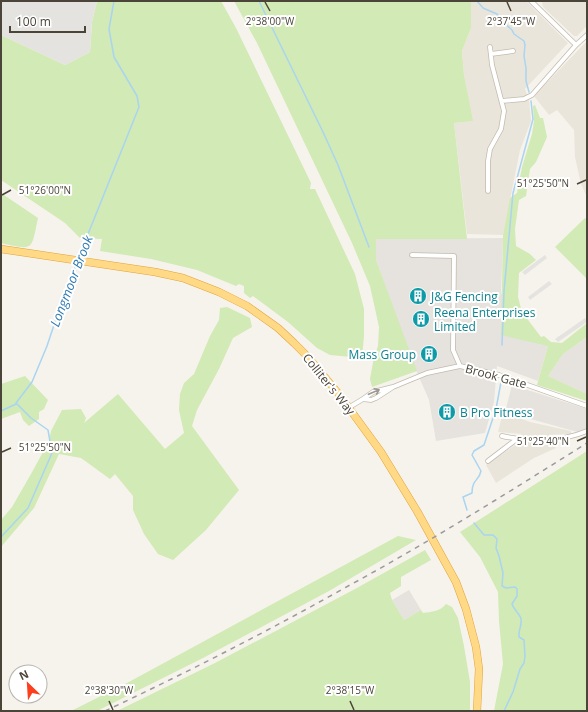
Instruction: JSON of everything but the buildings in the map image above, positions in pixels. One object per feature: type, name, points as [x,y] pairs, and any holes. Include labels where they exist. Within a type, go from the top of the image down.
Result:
[{"type":"highway","name":"Colliter's Way","points":[[1,249],[155,272],[183,278],[218,292],[247,306],[278,328],[294,343],[307,356],[380,452],[417,512],[456,582],[466,608],[476,647],[479,669],[477,711]]},
{"type":"street","points":[[531,1],[536,3],[576,45]]},
{"type":"street","points":[[502,101],[524,99],[532,95],[576,45],[587,35]]},
{"type":"street","points":[[488,191],[488,161],[490,149],[501,129],[504,111],[492,64],[490,47]]},
{"type":"street","points":[[491,54],[513,51]]},
{"type":"street","name":"Brook Gate","points":[[412,255],[454,256],[453,350],[460,366],[499,375],[587,406]]},
{"type":"street","points":[[348,408],[363,399],[371,400],[393,388],[427,374],[460,366]]},
{"type":"street","points":[[502,436],[518,439],[563,438],[587,431]]},
{"type":"street","points":[[488,461],[518,439]]},
{"type":"shaded area","points":[[1,1],[97,1],[92,22],[90,52],[65,65],[1,35]]},
{"type":"shaded area","points":[[471,1],[526,1],[568,43],[525,89],[529,100],[531,121],[520,150],[503,235],[467,234],[454,123],[472,121],[464,75],[462,51],[471,28]]},
{"type":"shaded area","points":[[543,1],[587,1],[587,26],[577,36],[574,36],[543,7]]},
{"type":"shaded area","points":[[587,41],[587,197],[581,184],[575,157],[574,130],[557,110],[549,115],[534,96]]},
{"type":"shaded area","points":[[503,238],[501,293],[548,346],[538,381],[497,366],[494,402],[485,433],[436,441],[429,400],[412,361],[376,260],[376,239]]},
{"type":"shaded area","points":[[545,255],[547,258],[525,275],[522,272]]},
{"type":"shaded area","points":[[549,281],[552,284],[530,300],[528,297]]},
{"type":"shaded area","points":[[585,318],[587,322],[558,342],[555,339]]},
{"type":"shaded area","points":[[587,337],[587,394],[548,376],[563,354]]},
{"type":"shaded area","points":[[512,385],[587,409],[587,430],[581,433],[505,412]]},
{"type":"shaded area","points":[[503,412],[530,422],[571,431],[571,434],[550,435],[556,448],[534,458],[496,483],[486,465],[521,441],[521,434],[498,432]]},
{"type":"shaded area","points":[[409,590],[421,610],[404,620],[392,600]]},
{"type":"green space","points":[[97,1],[221,1],[236,28],[311,183],[310,189],[315,189],[355,274],[364,309],[362,358],[330,355],[317,348],[288,322],[253,296],[250,298],[244,293],[244,286],[239,284],[236,286],[197,270],[151,259],[100,251],[102,239],[80,238],[65,223],[1,180],[1,35],[65,65],[90,52],[92,22]]},
{"type":"green space","points":[[234,1],[471,1],[471,28],[462,51],[464,75],[473,121],[454,123],[467,239],[376,239],[376,260],[417,371],[372,387],[370,379],[374,357],[378,346],[379,327],[370,286],[352,243],[257,43]]},
{"type":"green space","points":[[535,105],[540,118],[543,118],[547,137],[536,162],[530,169],[526,196],[519,200],[515,229],[516,246],[530,254],[536,260],[519,273],[518,297],[522,312],[541,337],[544,336],[551,342],[562,343],[587,323],[587,337],[563,354],[548,376],[587,394],[587,401],[537,385],[548,346],[501,335],[503,235],[510,198],[517,193],[522,167],[532,134],[534,121],[533,106]]},
{"type":"green space","points":[[1,193],[38,218],[34,237],[30,246],[20,247],[1,243]]},
{"type":"green space","points":[[585,218],[587,220],[587,279],[555,247]]},
{"type":"green space","points":[[227,307],[250,318],[252,327],[233,338],[219,369],[197,410],[192,426],[239,490],[206,530],[173,560],[158,554],[144,534],[133,510],[133,496],[115,474],[110,479],[81,458],[59,454],[34,508],[1,547],[1,520],[12,507],[31,474],[49,441],[51,431],[62,410],[81,409],[86,418],[84,423],[118,394],[165,449],[184,433],[179,410],[180,394],[184,383],[194,374],[210,336],[219,320],[220,308]]},
{"type":"green space","points":[[25,376],[48,400],[44,409],[39,412],[39,419],[29,426],[23,420],[20,412],[1,419],[1,384]]},
{"type":"green space","points":[[587,451],[587,711],[494,711],[503,664],[498,592],[480,557],[460,532]]},
{"type":"green space","points":[[398,536],[416,540],[329,591],[203,658],[97,711],[71,711],[127,683]]},
{"type":"green space","points":[[425,550],[431,560],[401,577],[401,586],[390,593],[392,600],[404,620],[421,610],[423,613],[432,612],[439,610],[446,604],[452,607],[458,618],[464,646],[470,682],[470,711],[117,711],[215,663]]},
{"type":"waterway","name":"Longmoor Brook","points":[[78,259],[139,107],[137,96],[114,57],[109,29],[114,1]]},
{"type":"waterway","points":[[259,1],[338,165],[369,247]]},
{"type":"waterway","points":[[477,1],[483,8],[497,14],[514,34],[524,41],[526,81],[529,92]]},
{"type":"waterway","points":[[502,345],[504,291],[513,193],[533,119],[531,101]]},
{"type":"waterway","name":"Longmoor Brook","points":[[1,537],[28,508],[52,453],[48,430],[31,418],[16,403],[32,382],[47,346],[77,262]]},
{"type":"waterway","points":[[467,510],[463,497],[472,493],[473,485],[479,477],[481,471],[472,455],[474,451],[484,445],[496,409],[501,382]]},
{"type":"waterway","points":[[1,411],[16,404]]},
{"type":"waterway","points":[[474,523],[484,535],[493,535],[497,539],[496,548],[503,573],[502,586],[506,588],[515,587],[517,589],[517,596],[512,604],[521,619],[519,637],[524,640],[525,656],[524,663],[520,669],[513,692],[504,711]]},
{"type":"railway","points":[[105,711],[229,650],[380,568],[470,516],[587,443]]},
{"type":"place","name":"J&G Fencing","points":[[418,296]]},
{"type":"place","name":"Reena Enterprises Limited","points":[[421,319]]},
{"type":"place","name":"Mass Group","points":[[429,354]]},
{"type":"place","name":"B Pro Fitness","points":[[447,412]]}]
